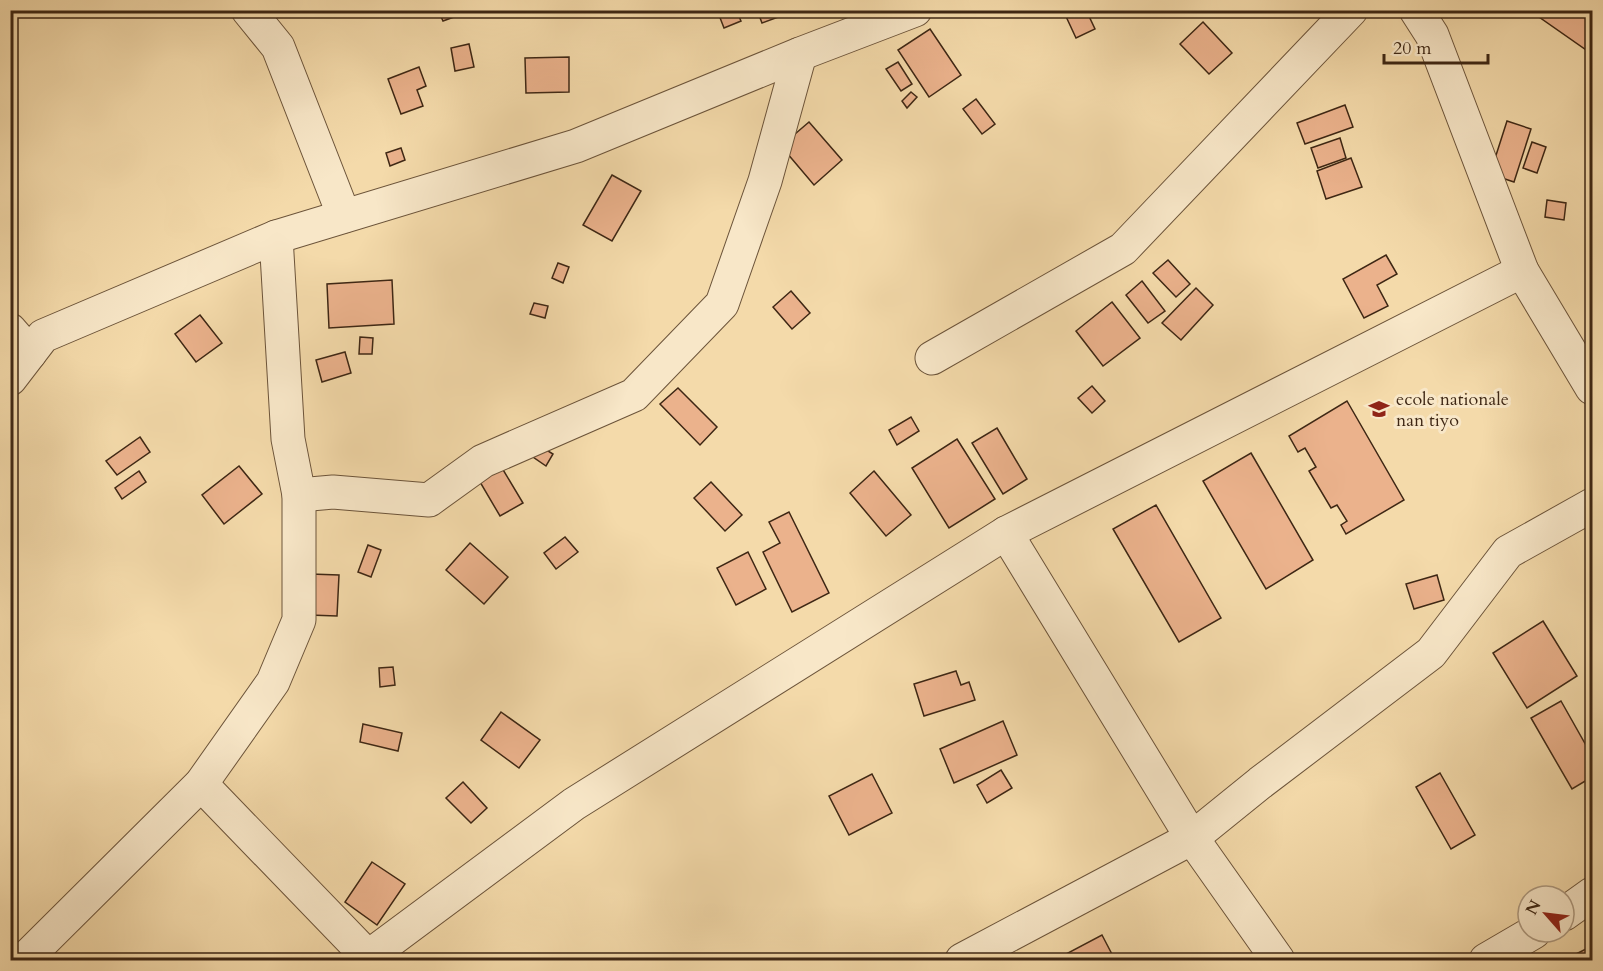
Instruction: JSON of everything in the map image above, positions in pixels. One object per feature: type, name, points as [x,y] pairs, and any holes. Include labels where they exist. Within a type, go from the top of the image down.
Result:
[{"type":"street","points":[[248,10],[278,47],[344,216]]},
{"type":"street","points":[[10,378],[20,342],[43,336],[276,237],[576,146],[800,54],[915,10]]},
{"type":"street","points":[[932,358],[1123,249],[1351,10]]},
{"type":"street","points":[[1416,10],[1432,34],[1522,271],[1593,388]]},
{"type":"street","points":[[299,495],[333,492],[429,500],[483,461],[634,395],[722,304],[765,181],[800,54]]},
{"type":"street","points":[[24,960],[201,784],[273,682],[298,620],[299,495],[288,439],[276,237]]},
{"type":"street","points":[[201,784],[369,959],[574,804],[1006,533],[1522,271]]},
{"type":"street","points":[[962,960],[1192,838],[1260,783],[1431,653],[1508,552],[1593,505]]},
{"type":"street","points":[[1006,533],[1192,838],[1278,960]]},
{"type":"street","points":[[1576,906],[1593,894]]},
{"type":"street","points":[[1486,960],[1516,942]]},
{"type":"building","points":[[452,10],[454,17],[443,21],[439,12]]},
{"type":"building","points":[[717,10],[736,10],[741,21],[724,28]]},
{"type":"building","points":[[757,10],[779,10],[781,16],[762,23]]},
{"type":"building","points":[[1063,10],[1086,10],[1095,29],[1076,38]]},
{"type":"building","points":[[1529,10],[1574,10],[1592,23],[1592,54]]},
{"type":"building","points":[[1203,22],[1232,53],[1209,74],[1180,44]]},
{"type":"building","points":[[930,29],[961,75],[929,97],[898,50]]},
{"type":"building","points":[[469,44],[474,67],[455,71],[451,48]]},
{"type":"building","points":[[569,57],[569,92],[526,93],[525,58]]},
{"type":"building","points":[[898,62],[912,84],[901,91],[886,69]]},
{"type":"building","points":[[419,67],[426,86],[417,90],[423,106],[401,114],[388,79]]},
{"type":"building","points":[[911,92],[917,97],[907,108],[902,101]]},
{"type":"building","points":[[976,99],[995,124],[982,134],[963,109]]},
{"type":"building","points":[[1345,105],[1353,127],[1305,144],[1297,123]]},
{"type":"building","points":[[1507,121],[1531,129],[1514,182],[1490,174]]},
{"type":"building","points":[[809,122],[842,160],[814,185],[781,146]]},
{"type":"building","points":[[1340,138],[1346,158],[1318,168],[1311,148]]},
{"type":"building","points":[[1532,142],[1546,147],[1537,173],[1523,168]]},
{"type":"building","points":[[401,148],[405,160],[390,166],[386,153]]},
{"type":"building","points":[[1351,158],[1362,187],[1326,199],[1317,171]]},
{"type":"building","points":[[612,175],[641,191],[612,241],[583,225]]},
{"type":"building","points":[[1547,200],[1566,203],[1564,220],[1545,217]]},
{"type":"building","points":[[1386,255],[1397,274],[1377,285],[1388,306],[1364,318],[1343,279]]},
{"type":"building","points":[[1168,260],[1190,284],[1176,297],[1153,273]]},
{"type":"building","points":[[558,263],[569,267],[563,283],[552,278]]},
{"type":"building","points":[[392,280],[394,324],[329,328],[327,284]]},
{"type":"building","points":[[1142,281],[1165,311],[1148,323],[1126,295]]},
{"type":"building","points":[[1196,288],[1213,305],[1181,340],[1162,323]]},
{"type":"building","points":[[791,291],[810,313],[792,329],[773,307]]},
{"type":"building","points":[[1112,302],[1140,338],[1103,366],[1076,331]]},
{"type":"building","points":[[534,303],[548,306],[545,318],[530,314]]},
{"type":"building","points":[[200,315],[222,343],[196,362],[175,334]]},
{"type":"building","points":[[360,337],[373,338],[372,354],[359,354]]},
{"type":"building","points":[[345,352],[351,373],[322,382],[316,360]]},
{"type":"building","points":[[1092,386],[1105,401],[1092,413],[1078,398]]},
{"type":"building","points":[[678,388],[717,427],[700,445],[660,404]]},
{"type":"building","points":[[1347,401],[1404,500],[1346,534],[1341,525],[1347,521],[1337,505],[1331,508],[1309,471],[1316,467],[1305,448],[1298,452],[1289,436]]},
{"type":"building","points":[[911,417],[919,431],[897,445],[889,430]]},
{"type":"building","points":[[997,428],[1027,479],[1003,494],[972,443]]},
{"type":"building","points":[[140,437],[150,452],[117,475],[106,461]]},
{"type":"building","points":[[957,439],[995,499],[949,528],[912,468]]},
{"type":"building","points":[[540,446],[553,454],[546,466],[533,457]]},
{"type":"building","points":[[1251,453],[1313,560],[1266,589],[1203,481]]},
{"type":"building","points":[[239,466],[262,494],[224,524],[202,495]]},
{"type":"building","points":[[502,468],[523,503],[500,516],[480,482]]},
{"type":"building","points":[[139,471],[146,482],[122,499],[115,488]]},
{"type":"building","points":[[874,471],[911,515],[886,536],[850,493]]},
{"type":"building","points":[[711,482],[742,515],[725,531],[694,498]]},
{"type":"building","points":[[1156,505],[1221,618],[1179,642],[1113,529]]},
{"type":"building","points":[[789,512],[829,593],[792,612],[763,552],[780,543],[769,522]]},
{"type":"building","points":[[565,537],[578,552],[556,569],[544,553]]},
{"type":"building","points":[[470,543],[508,577],[484,604],[446,570]]},
{"type":"building","points":[[368,545],[381,550],[371,577],[358,572]]},
{"type":"building","points":[[748,552],[766,589],[736,605],[717,568]]},
{"type":"building","points":[[310,574],[339,575],[337,616],[309,615]]},
{"type":"building","points":[[1437,575],[1444,600],[1414,609],[1406,584]]},
{"type":"building","points":[[1543,621],[1577,676],[1527,708],[1493,653]]},
{"type":"building","points":[[393,667],[395,685],[380,687],[379,668]]},
{"type":"building","points":[[956,671],[961,685],[969,682],[975,700],[924,716],[914,684]]},
{"type":"building","points":[[1561,701],[1592,756],[1592,777],[1572,789],[1531,718]]},
{"type":"building","points":[[501,712],[540,740],[519,768],[481,740]]},
{"type":"building","points":[[1003,721],[1017,755],[954,783],[940,749]]},
{"type":"building","points":[[363,724],[402,733],[398,751],[360,742]]},
{"type":"building","points":[[1001,770],[1012,788],[987,803],[977,785]]},
{"type":"building","points":[[1440,773],[1475,835],[1451,849],[1416,787]]},
{"type":"building","points":[[872,774],[892,813],[849,835],[829,796]]},
{"type":"building","points":[[463,782],[487,808],[471,823],[446,798]]},
{"type":"building","points":[[372,862],[405,884],[377,925],[345,902]]},
{"type":"building","points":[[1102,935],[1115,960],[1069,960],[1066,954]]},
{"type":"building","points":[[1592,946],[1592,960],[1564,960]]},
{"type":"place","name":"ecole nationale nan tiyo","points":[[1379,409]]}]
